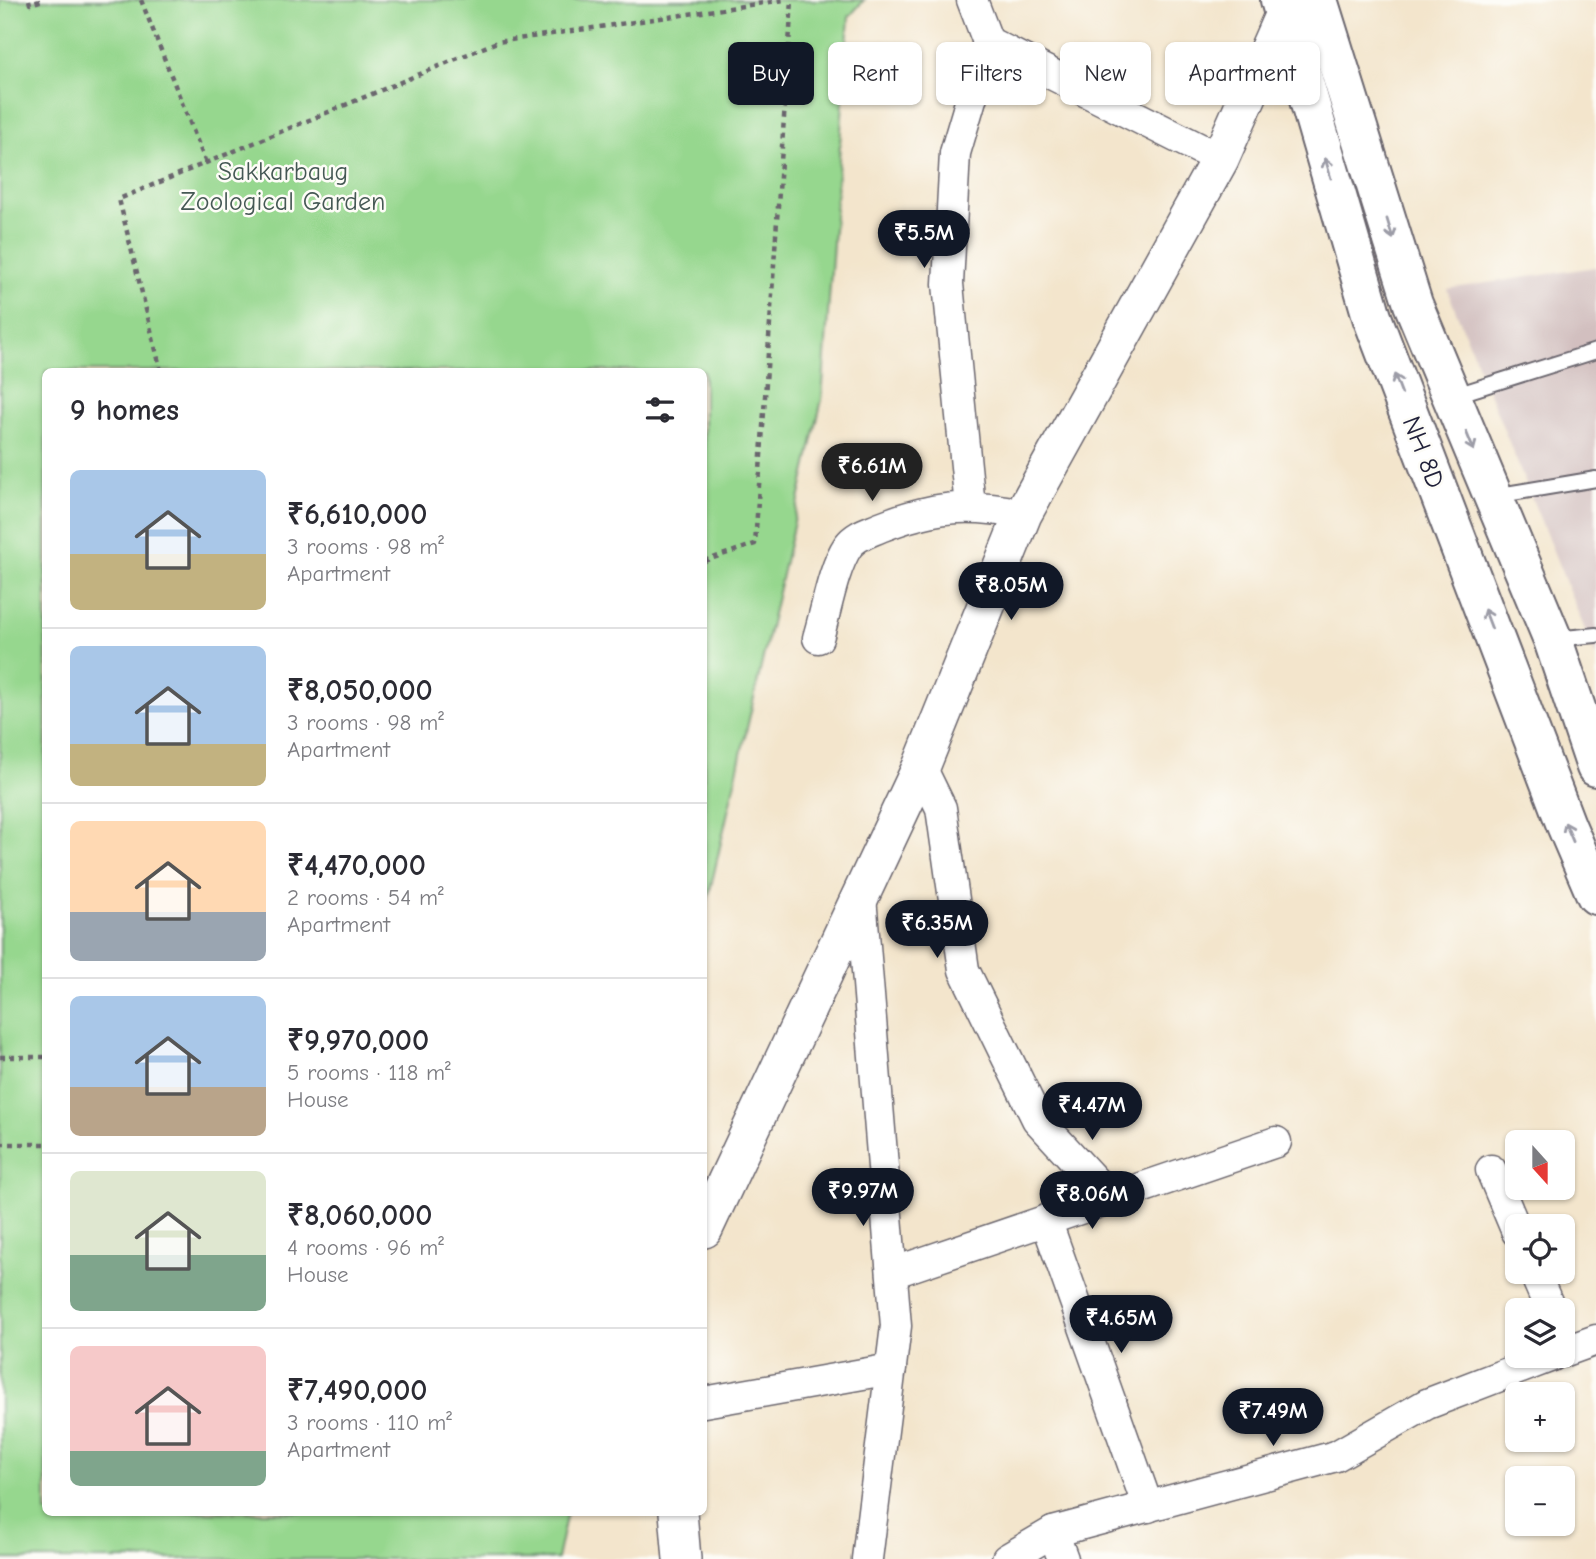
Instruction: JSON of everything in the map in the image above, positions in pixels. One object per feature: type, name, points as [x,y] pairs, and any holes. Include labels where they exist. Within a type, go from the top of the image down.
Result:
[{"type":"main road","name":"NH 8D","points":[[1318,0],[1413,304],[1552,640],[1594,755]]},
{"type":"main road","name":"NH 8D","points":[[1284,5],[1372,317],[1561,813],[1596,895]]},
{"type":"street","points":[[972,0],[988,42]]},
{"type":"street","points":[[707,1223],[921,767],[1023,514],[1220,159],[1284,5]]},
{"type":"street","points":[[1046,71],[1220,159]]},
{"type":"street","points":[[969,105],[955,153],[948,284],[970,507]]},
{"type":"street","points":[[818,638],[842,558],[849,544],[859,535],[928,510],[970,507],[1023,514]]},
{"type":"street","points":[[921,767],[941,808],[964,970],[1037,1119],[1110,1198]]},
{"type":"street","points":[[861,897],[896,1326],[867,1559]]},
{"type":"street","points":[[892,1273],[1276,1142]]},
{"type":"street","points":[[1491,1170],[1509,1214]]},
{"type":"street","points":[[1046,1220],[1148,1507]]},
{"type":"street","points":[[1575,1345],[1596,1340]]},
{"type":"street","points":[[1007,1559],[1058,1546],[1148,1507],[1335,1456],[1427,1404],[1515,1368]]},
{"type":"street","points":[[707,1401],[891,1369]]},
{"type":"street","points":[[678,1516],[682,1559]]},
{"type":"lane","points":[[1452,396],[1596,351]]},
{"type":"lane","points":[[1493,497],[1596,479]]},
{"type":"lane","points":[[1552,640],[1596,635]]},
{"type":"path","points":[[29,0],[30,4],[43,0]]},
{"type":"path","points":[[141,0],[206,163]]},
{"type":"path","points":[[160,368],[119,199],[497,42],[784,0]]},
{"type":"path","points":[[707,560],[755,544],[792,0]]},
{"type":"path","points":[[0,1057],[42,1057]]},
{"type":"path","points":[[0,1144],[42,1144]]},
{"type":"shaded area","points":[[1596,267],[1596,657],[1447,289]]},
{"type":"green space","name":"Sakkarbaug Zoological Garden","points":[[0,0],[864,0],[849,17],[847,42],[828,42],[828,105],[843,105],[822,399],[707,904],[707,368],[42,368],[42,1516],[566,1516],[557,1559],[0,1559]]}]
